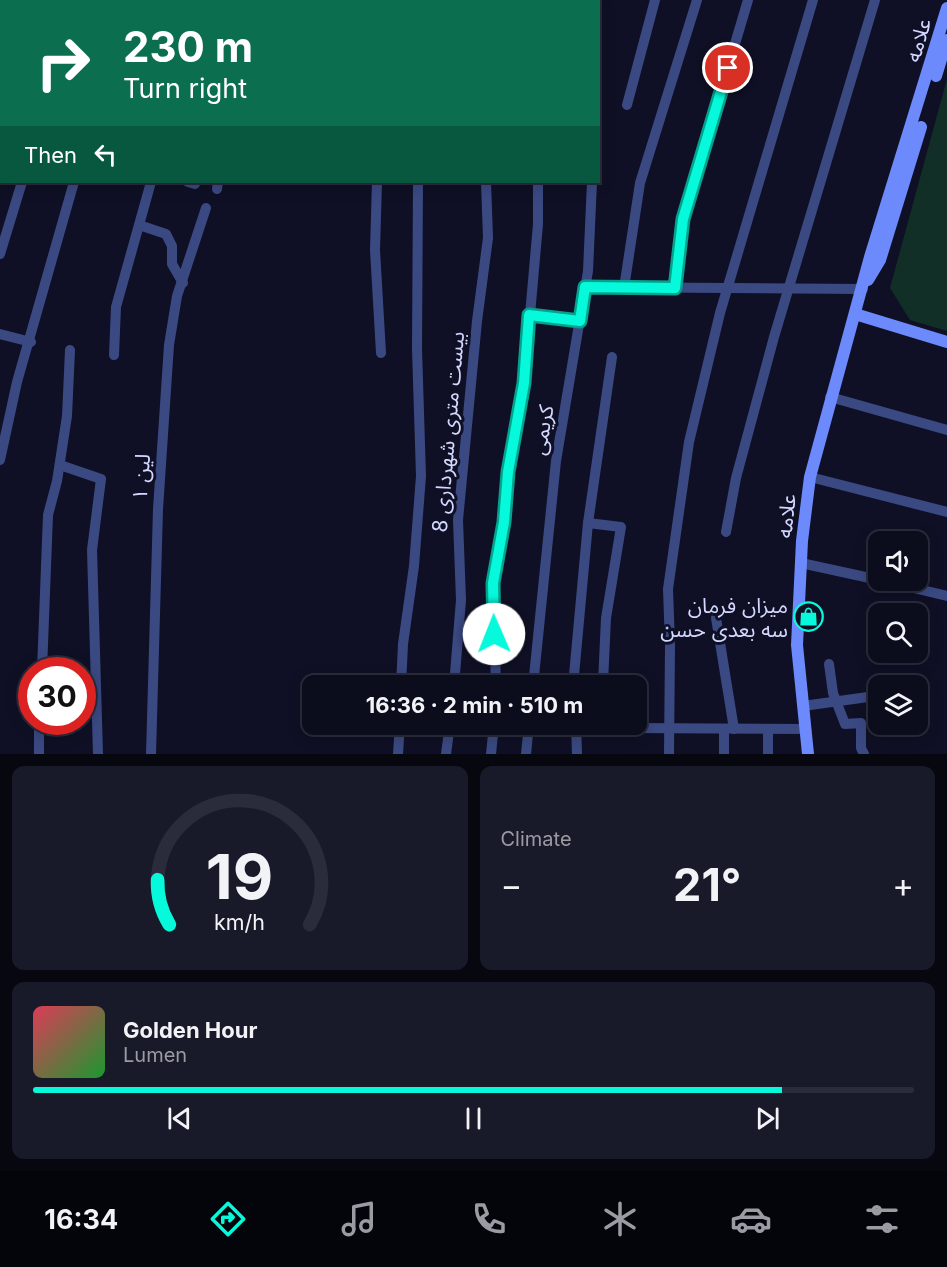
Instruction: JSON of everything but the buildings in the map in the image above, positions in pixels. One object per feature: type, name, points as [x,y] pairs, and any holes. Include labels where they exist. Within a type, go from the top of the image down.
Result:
[{"type":"street","points":[[627,105],[655,0]]},
{"type":"street","points":[[624,288],[640,183],[697,0]]},
{"type":"street","points":[[675,288],[683,219],[748,0]]},
{"type":"street","points":[[669,754],[669,564],[689,442],[728,289],[813,0]]},
{"type":"street","points":[[726,532],[736,478],[789,289],[875,0]]},
{"type":"street","name":"علامه","points":[[808,754],[797,645],[801,563],[810,477],[870,257],[947,8]]},
{"type":"street","name":"علامه","points":[[863,289],[880,260],[947,40]]},
{"type":"street","points":[[0,254],[22,183]]},
{"type":"street","points":[[0,460],[17,382],[31,342],[74,183]]},
{"type":"street","points":[[114,355],[116,307],[151,183]]},
{"type":"street","points":[[377,183],[375,250],[381,352]]},
{"type":"street","points":[[402,675],[421,476],[417,349],[418,183]]},
{"type":"street","name":"بیست متری شهرداری 8","points":[[455,675],[460,636],[458,520],[477,321],[488,238],[486,183]]},
{"type":"street","points":[[496,675],[493,583],[504,522],[508,472],[524,383],[538,224],[538,183]]},
{"type":"street","name":"کریمی","points":[[534,675],[556,461],[585,287],[592,183]]},
{"type":"street","name":"لین ۱","points":[[151,754],[158,519],[167,375],[174,307],[206,208]]},
{"type":"street","points":[[139,225],[166,234],[172,246],[172,264],[183,283]]},
{"type":"street","points":[[585,287],[863,289]]},
{"type":"street","points":[[855,314],[947,342]]},
{"type":"street","points":[[529,315],[580,321]]},
{"type":"street","points":[[0,334],[31,342]]},
{"type":"street","points":[[43,657],[48,515],[60,465],[70,390],[70,350]]},
{"type":"street","points":[[574,675],[588,523],[612,357]]},
{"type":"street","points":[[830,397],[947,430]]},
{"type":"street","points":[[60,465],[101,479],[92,550],[98,754]]},
{"type":"street","points":[[810,477],[947,512]]},
{"type":"street","points":[[588,523],[621,527],[606,618],[603,675]]},
{"type":"street","points":[[801,563],[868,578]]},
{"type":"street","points":[[926,591],[947,596]]},
{"type":"street","points":[[716,618],[729,729],[724,754]]},
{"type":"street","points":[[829,664],[832,693],[838,701],[845,724],[861,723],[861,748],[864,754]]},
{"type":"street","points":[[803,706],[868,697]]},
{"type":"street","points":[[647,728],[806,729]]},
{"type":"street","points":[[768,729],[768,754]]},
{"type":"street","points":[[39,735],[39,754]]},
{"type":"street","points":[[398,754],[399,735]]},
{"type":"street","points":[[446,754],[449,735]]},
{"type":"street","points":[[491,754],[493,735]]},
{"type":"street","points":[[526,754],[528,735]]},
{"type":"street","points":[[576,735],[577,754]]},
{"type":"green space","points":[[947,79],[947,331],[910,320],[890,288]]},
{"type":"place","name":"میزان فرمان سه بعدی حسن","points":[[809,617]]},
{"type":"route","points":[[494,634],[493,583],[504,522],[508,472],[524,383],[529,315],[580,321],[585,287],[675,288],[683,219],[728,68]]}]
